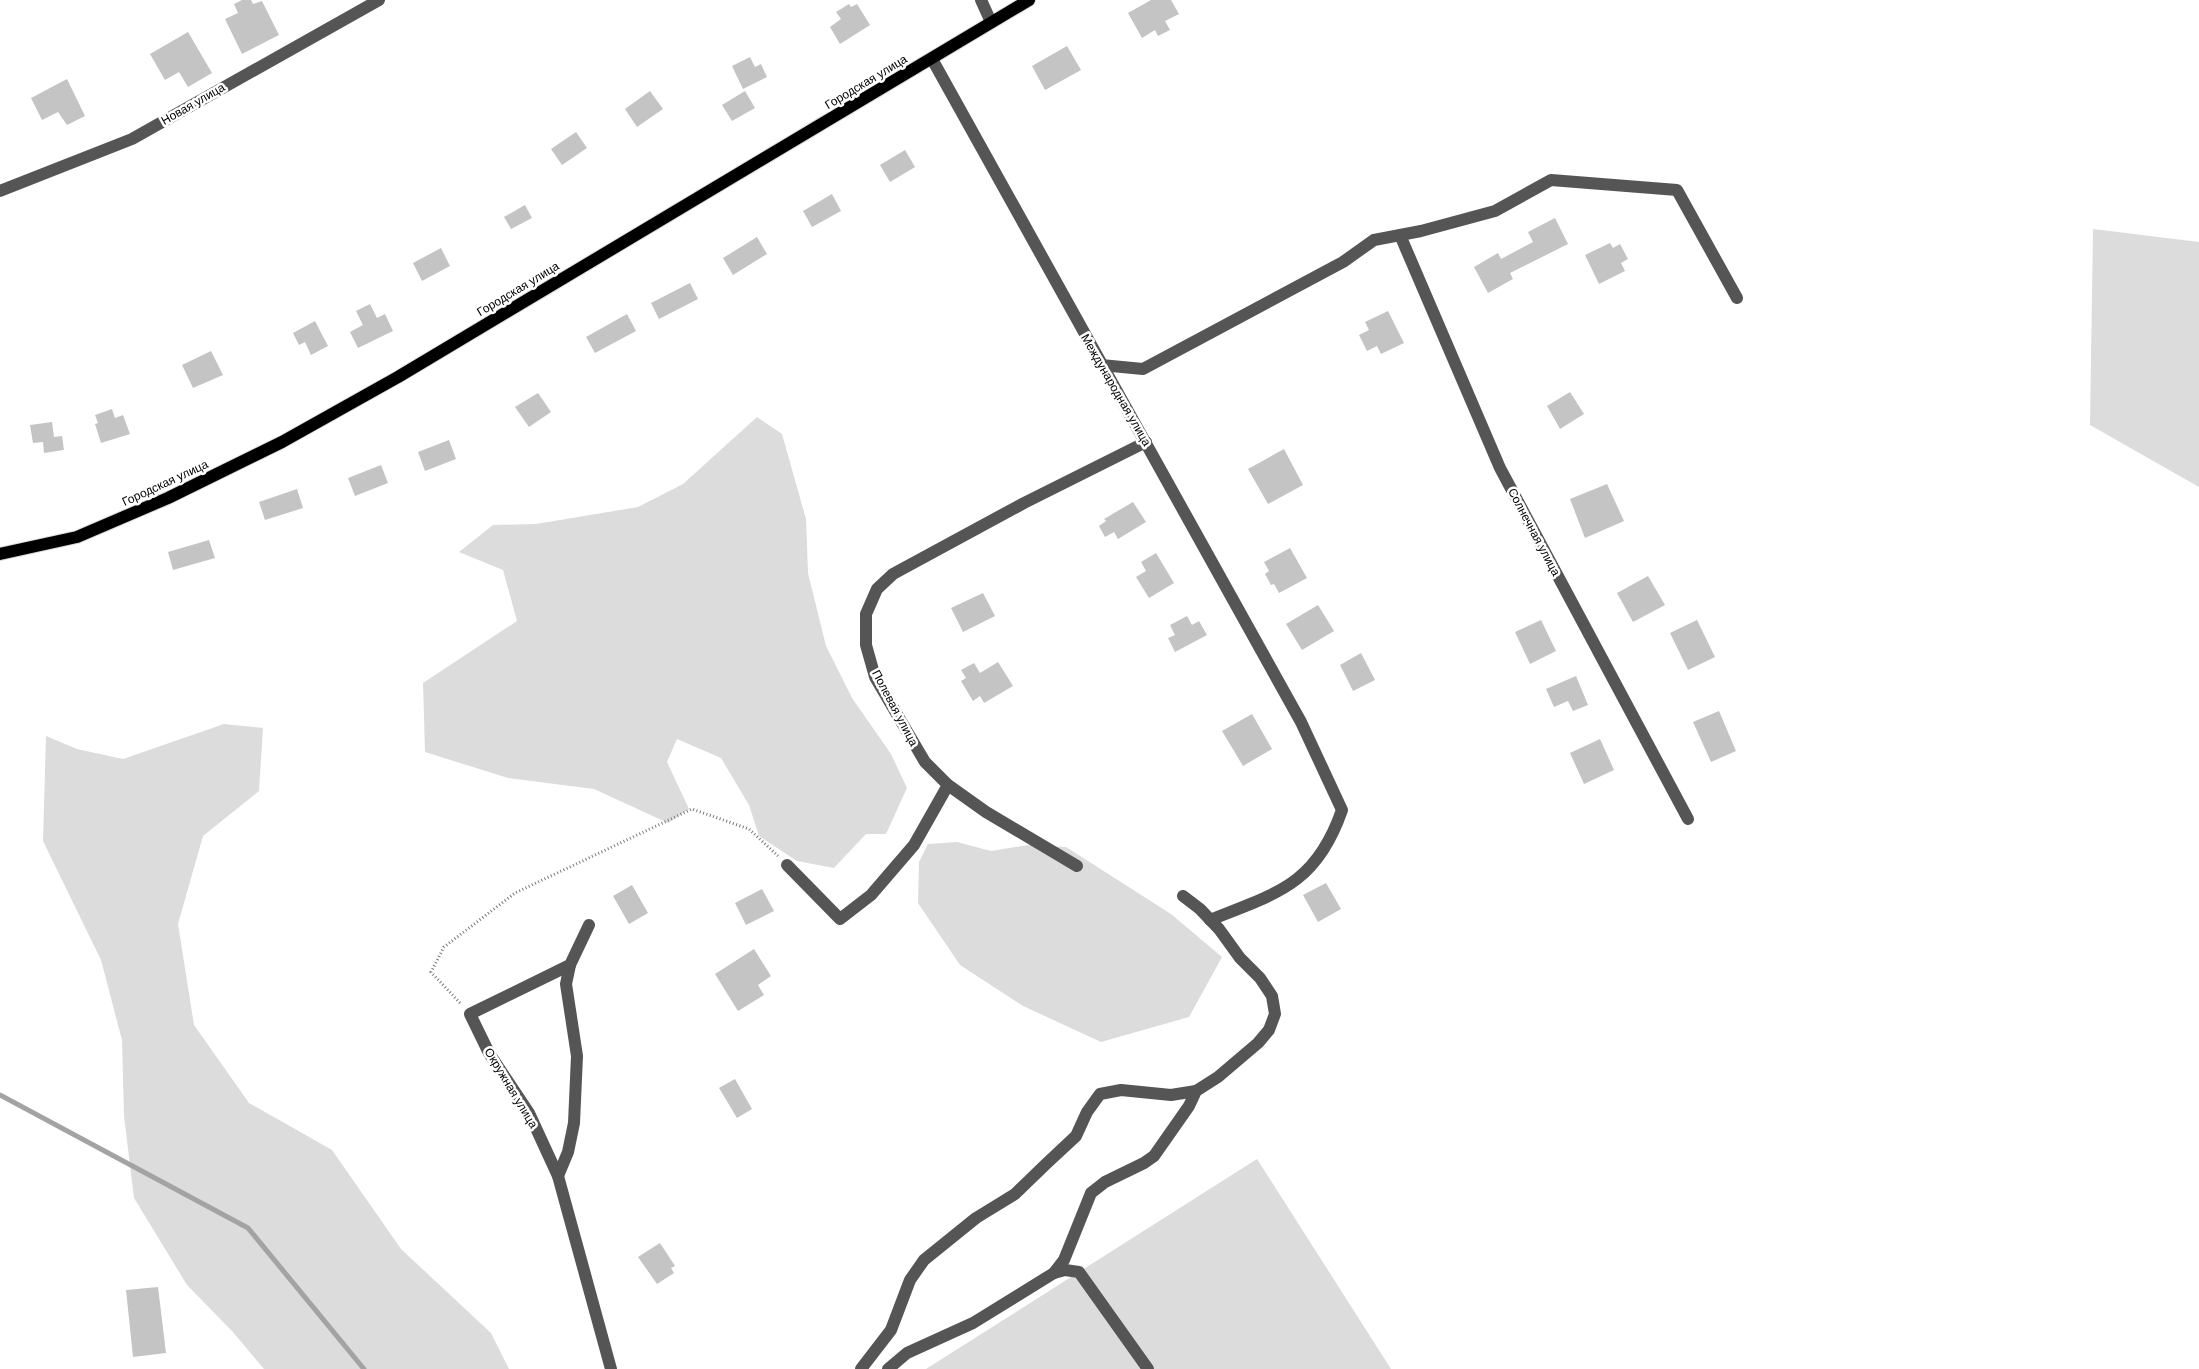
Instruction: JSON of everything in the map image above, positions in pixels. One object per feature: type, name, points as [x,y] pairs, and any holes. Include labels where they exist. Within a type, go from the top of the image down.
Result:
[{"type":"main road","name":"Городская улица","points":[[0,554],[77,537],[168,498],[282,442],[398,376],[1029,0]]},
{"type":"street","name":"Новая улица","points":[[0,191],[132,139],[379,0]]},
{"type":"street","points":[[981,0],[991,22]]},
{"type":"street","name":"Международная улица","points":[[932,59],[1301,722],[1342,810],[1326,844],[1307,870],[1290,885],[1266,899],[1210,920]]},
{"type":"street","points":[[1101,365],[1143,369],[1343,262],[1374,240],[1495,211],[1551,180],[1677,190],[1737,298]]},
{"type":"street","name":"Солнечная улица","points":[[1400,235],[1500,468],[1688,819]]},
{"type":"street","name":"Полевая улица","points":[[1077,866],[986,812],[948,785],[925,762],[875,677],[866,645],[866,614],[877,589],[893,574],[1024,503],[1146,442]]},
{"type":"street","points":[[788,865],[840,919],[871,895],[914,845],[948,785]]},
{"type":"street","points":[[862,1369],[891,1330],[910,1280],[924,1260],[976,1218],[1015,1194],[1076,1136],[1087,1112],[1100,1094],[1121,1090],[1172,1095],[1196,1091],[1218,1077],[1258,1043],[1269,1030],[1275,1014],[1272,996],[1260,978],[1240,958],[1210,920],[1200,909],[1183,896]]},
{"type":"street","points":[[558,1176],[568,1152],[574,1123],[577,1056],[566,984],[570,965],[589,925]]},
{"type":"street","points":[[470,1014],[570,965]]},
{"type":"street","name":"Окружная улица","points":[[470,1014],[489,1053],[529,1113],[558,1176],[610,1369]]},
{"type":"street","points":[[1054,1273],[1064,1260],[1091,1193],[1105,1182],[1154,1156],[1189,1106],[1196,1091]]},
{"type":"street","points":[[888,1369],[907,1353],[974,1323],[1054,1273],[1065,1270],[1079,1272],[1148,1369]]},
{"type":"path","points":[[470,1014],[431,972],[444,947],[515,893],[692,809],[749,829],[788,865]]},
{"type":"shaded area","points":[[2093,229],[2199,242],[2199,487],[2090,425]]},
{"type":"shaded area","points":[[757,417],[782,434],[806,519],[808,573],[826,646],[852,698],[891,754],[907,788],[886,834],[866,834],[834,868],[797,861],[759,836],[749,805],[721,758],[677,739],[667,762],[689,809],[668,823],[594,789],[508,778],[425,752],[423,683],[517,621],[503,570],[459,552],[493,525],[536,524],[638,507],[683,484]]},
{"type":"shaded area","points":[[224,724],[263,728],[259,791],[203,836],[178,924],[194,1025],[249,1103],[332,1150],[401,1249],[491,1333],[509,1369],[264,1369],[232,1331],[187,1285],[134,1198],[124,1116],[122,1040],[101,960],[43,841],[46,736],[77,749],[123,759]]},
{"type":"shaded area","points":[[957,842],[991,851],[1028,845],[1066,847],[1171,914],[1222,957],[1189,1017],[1101,1042],[1023,1006],[960,965],[918,903],[919,862],[928,844]]},
{"type":"shaded area","points":[[1257,1159],[1391,1369],[926,1369]]},
{"type":"building","points":[[242,0],[251,0],[253,4],[262,1],[279,35],[242,54],[225,19],[238,13],[234,4]]},
{"type":"building","points":[[1151,0],[1171,0],[1179,14],[1165,21],[1170,30],[1158,36],[1155,30],[1142,38],[1128,13]]},
{"type":"building","points":[[849,4],[851,7],[857,4],[870,25],[840,44],[830,27],[841,19],[836,12]]},
{"type":"building","points":[[188,32],[212,73],[188,87],[179,72],[165,80],[150,54]]},
{"type":"building","points":[[1067,46],[1081,70],[1045,90],[1032,66]]},
{"type":"building","points":[[750,57],[755,67],[761,64],[767,77],[743,89],[732,66]]},
{"type":"building","points":[[67,79],[85,116],[67,125],[58,112],[42,120],[31,98]]},
{"type":"building","points":[[650,91],[663,109],[637,127],[625,109]]},
{"type":"building","points":[[745,91],[755,108],[732,121],[722,105]]},
{"type":"building","points":[[576,132],[587,148],[562,165],[551,149]]},
{"type":"building","points":[[905,150],[915,167],[890,182],[880,165]]},
{"type":"building","points":[[832,194],[841,211],[812,227],[803,211]]},
{"type":"building","points":[[525,205],[532,218],[511,229],[504,217]]},
{"type":"building","points":[[1555,218],[1568,244],[1510,273],[1513,279],[1488,293],[1474,267],[1498,253],[1501,259],[1533,242],[1528,232]]},
{"type":"building","points":[[757,237],[767,254],[733,275],[723,258]]},
{"type":"building","points":[[1610,243],[1613,248],[1620,244],[1628,259],[1621,263],[1625,271],[1599,284],[1585,255]]},
{"type":"building","points":[[441,248],[450,266],[422,281],[413,263]]},
{"type":"building","points":[[690,283],[698,299],[659,319],[651,303]]},
{"type":"building","points":[[370,304],[377,318],[385,314],[393,331],[358,348],[350,332],[363,325],[356,311]]},
{"type":"building","points":[[1388,311],[1404,343],[1381,354],[1377,346],[1367,351],[1359,335],[1369,330],[1365,322]]},
{"type":"building","points":[[627,314],[636,331],[595,353],[586,337]]},
{"type":"building","points":[[315,321],[328,346],[311,355],[305,342],[299,345],[293,333]]},
{"type":"building","points":[[211,351],[223,375],[193,388],[182,365]]},
{"type":"building","points":[[1570,392],[1584,414],[1560,429],[1547,406]]},
{"type":"building","points":[[538,393],[551,412],[529,427],[515,407]]},
{"type":"building","points":[[112,409],[115,418],[123,415],[130,434],[101,443],[95,424],[98,423],[95,415]]},
{"type":"building","points":[[52,422],[54,437],[62,436],[64,450],[44,453],[43,442],[33,443],[30,425]]},
{"type":"building","points":[[449,440],[456,459],[425,471],[418,452]]},
{"type":"building","points":[[1284,449],[1303,485],[1268,504],[1248,469]]},
{"type":"building","points":[[381,465],[388,483],[355,496],[348,478]]},
{"type":"building","points":[[1607,484],[1624,521],[1585,538],[1570,499]]},
{"type":"building","points":[[297,489],[303,508],[265,520],[259,502]]},
{"type":"building","points":[[1133,502],[1146,522],[1118,539],[1114,532],[1105,537],[1099,526],[1106,521],[1104,519]]},
{"type":"building","points":[[209,540],[215,558],[173,570],[168,552]]},
{"type":"building","points":[[1290,548],[1307,578],[1279,593],[1274,584],[1271,585],[1265,574],[1269,571],[1264,562]]},
{"type":"building","points":[[1156,553],[1174,583],[1149,598],[1136,577],[1146,571],[1141,562]]},
{"type":"building","points":[[1648,576],[1665,605],[1633,622],[1617,593]]},
{"type":"building","points":[[983,593],[995,616],[963,632],[951,608]]},
{"type":"building","points":[[1318,605],[1334,631],[1302,650],[1286,624]]},
{"type":"building","points":[[1187,616],[1192,625],[1199,621],[1207,635],[1175,652],[1168,638],[1175,635],[1170,625]]},
{"type":"building","points":[[1541,620],[1556,651],[1530,664],[1515,632]]},
{"type":"building","points":[[1697,620],[1715,657],[1688,670],[1670,633]]},
{"type":"building","points":[[1361,653],[1375,680],[1353,691],[1340,665]]},
{"type":"building","points":[[998,662],[1013,686],[984,703],[980,696],[973,701],[961,681],[966,678],[961,670],[974,663],[980,673]]},
{"type":"building","points":[[1576,676],[1588,705],[1573,711],[1568,701],[1554,707],[1546,689]]},
{"type":"building","points":[[1719,711],[1736,751],[1711,762],[1693,722]]},
{"type":"building","points":[[1252,714],[1272,749],[1243,766],[1222,731]]},
{"type":"building","points":[[1600,739],[1614,770],[1584,784],[1570,753]]},
{"type":"building","points":[[1326,883],[1341,909],[1318,922],[1303,895]]},
{"type":"building","points":[[632,885],[648,913],[629,924],[613,896]]},
{"type":"building","points":[[762,889],[774,911],[746,925],[735,903]]},
{"type":"building","points":[[754,949],[771,976],[758,985],[764,995],[738,1011],[715,974]]},
{"type":"building","points":[[735,1079],[752,1109],[737,1118],[719,1088]]},
{"type":"building","points":[[660,1243],[675,1266],[671,1268],[674,1273],[657,1284],[638,1257]]},
{"type":"building","points":[[158,1287],[166,1353],[133,1357],[126,1290]]},
{"type":"waterway","points":[[0,1095],[248,1228],[364,1369]]}]
